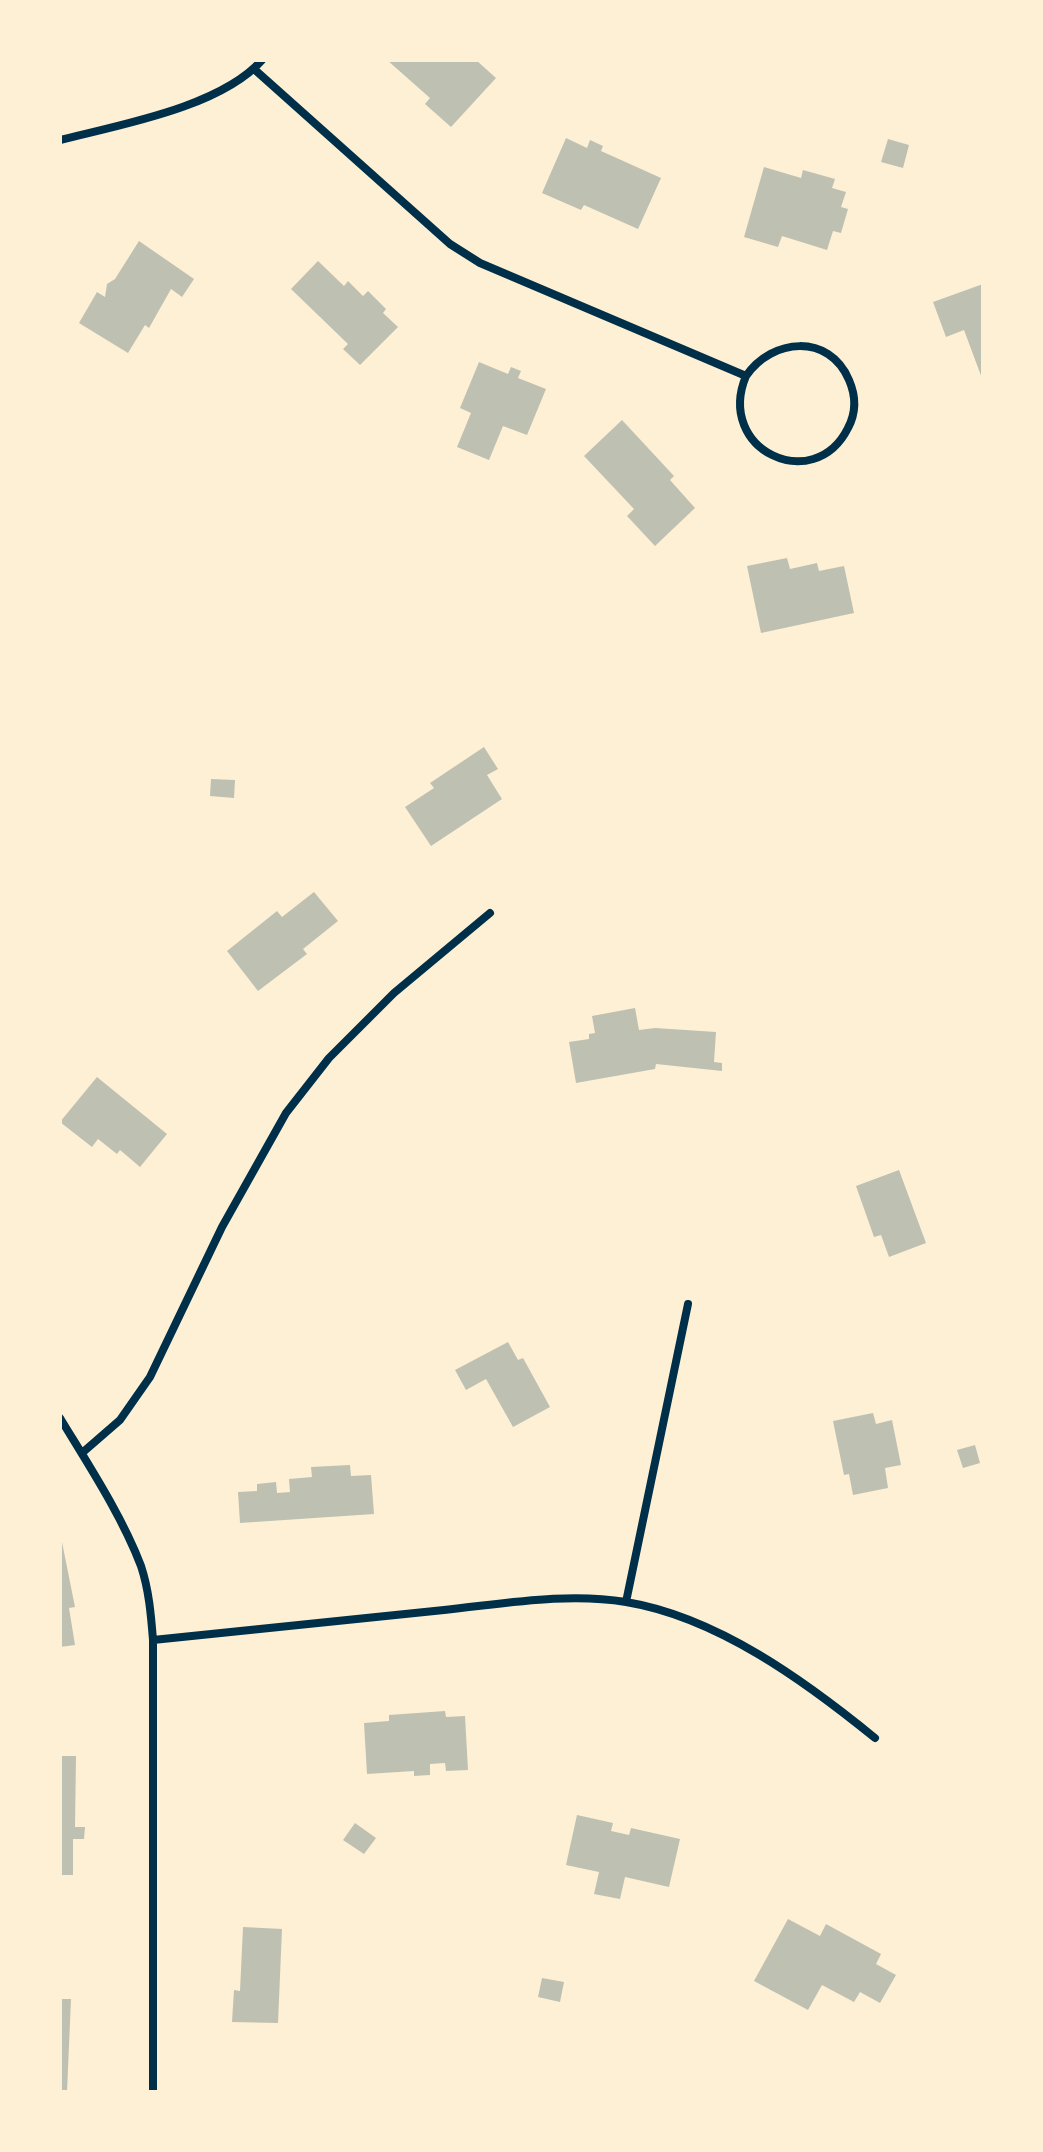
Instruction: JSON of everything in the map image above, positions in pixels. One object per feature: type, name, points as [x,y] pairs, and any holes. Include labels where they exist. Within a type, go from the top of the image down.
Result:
[{"type":"street","points":[[60,140],[169,111],[236,82],[262,60]]},
{"type":"street","points":[[254,69],[450,244],[480,263],[746,376]]},
{"type":"street","points":[[796,346],[819,350],[839,364],[851,385],[854,410],[846,433],[830,450],[808,460],[785,460],[773,456],[754,443],[742,423],[739,399],[746,376],[772,351],[796,346]]},
{"type":"street","points":[[82,1453],[120,1420],[150,1377],[222,1227],[286,1113],[329,1058],[394,993],[490,913]]},
{"type":"street","points":[[626,1602],[688,1304]]},
{"type":"street","points":[[60,1418],[127,1536],[142,1568],[150,1602],[153,1640],[153,2092]]},
{"type":"street","points":[[153,1640],[551,1599],[626,1602],[687,1621],[758,1655],[801,1681],[875,1738]]},
{"type":"building","points":[[387,60],[476,60],[496,78],[451,127],[425,104],[430,98]]},
{"type":"building","points":[[566,138],[587,148],[590,140],[603,146],[601,151],[661,178],[638,229],[584,205],[581,210],[542,193]]},
{"type":"building","points":[[888,139],[909,145],[903,168],[881,162]]},
{"type":"building","points":[[764,167],[801,178],[803,170],[835,179],[832,188],[846,192],[841,207],[848,209],[841,233],[833,231],[827,250],[782,236],[778,247],[744,237]]},
{"type":"building","points":[[139,241],[194,279],[182,297],[171,289],[149,328],[145,325],[128,353],[79,323],[97,292],[105,297],[107,284],[115,279]]},
{"type":"building","points":[[318,261],[344,286],[348,281],[363,296],[368,291],[386,309],[383,313],[398,327],[360,365],[343,349],[348,344],[291,289]]},
{"type":"building","points":[[983,284],[983,381],[964,330],[946,337],[933,302]]},
{"type":"building","points":[[479,362],[508,374],[511,367],[521,371],[518,378],[546,389],[527,435],[503,426],[489,460],[457,447],[471,413],[460,408]]},
{"type":"building","points":[[622,420],[674,476],[670,480],[695,508],[655,546],[627,516],[634,509],[584,456]]},
{"type":"building","points":[[787,558],[790,569],[817,563],[819,571],[844,566],[854,613],[761,633],[747,566]]},
{"type":"building","points":[[484,747],[498,769],[487,775],[502,799],[431,846],[405,807],[434,788],[430,783]]},
{"type":"building","points":[[211,779],[235,780],[234,798],[210,796]]},
{"type":"building","points":[[314,892],[338,921],[303,949],[307,954],[258,991],[227,951],[277,911],[282,917]]},
{"type":"building","points":[[635,1008],[639,1030],[655,1028],[716,1032],[714,1062],[722,1063],[722,1071],[656,1064],[655,1069],[576,1083],[569,1042],[589,1039],[589,1034],[595,1033],[592,1016]]},
{"type":"building","points":[[97,1077],[167,1134],[140,1167],[120,1150],[117,1154],[98,1139],[92,1147],[60,1122]]},
{"type":"building","points":[[899,1170],[926,1243],[889,1257],[881,1235],[874,1237],[856,1186]]},
{"type":"building","points":[[508,1342],[518,1360],[523,1358],[550,1407],[513,1427],[486,1379],[466,1390],[455,1370]]},
{"type":"building","points":[[873,1413],[876,1424],[892,1420],[901,1465],[885,1468],[888,1488],[853,1495],[849,1474],[844,1475],[833,1421]]},
{"type":"building","points":[[975,1445],[980,1463],[963,1468],[957,1450]]},
{"type":"building","points":[[350,1465],[351,1476],[371,1475],[374,1514],[240,1523],[238,1492],[257,1491],[257,1484],[276,1482],[277,1493],[290,1492],[289,1479],[312,1477],[311,1467]]},
{"type":"building","points":[[60,1532],[75,1607],[69,1608],[75,1645],[60,1647]]},
{"type":"building","points":[[445,1711],[446,1717],[465,1716],[468,1770],[446,1771],[445,1763],[430,1764],[430,1775],[414,1776],[414,1771],[367,1774],[364,1723],[389,1721],[389,1715]]},
{"type":"building","points":[[60,1756],[76,1756],[75,1827],[85,1827],[84,1839],[73,1839],[73,1875],[60,1875]]},
{"type":"building","points":[[577,1815],[613,1823],[611,1831],[629,1835],[631,1828],[680,1839],[669,1887],[625,1877],[620,1899],[594,1894],[599,1872],[566,1865]]},
{"type":"building","points":[[355,1823],[376,1838],[364,1854],[343,1840]]},
{"type":"building","points":[[788,1919],[820,1936],[826,1924],[881,1954],[876,1964],[896,1975],[880,2003],[860,1992],[854,2002],[822,1985],[808,2010],[754,1981]]},
{"type":"building","points":[[243,1927],[282,1929],[278,2023],[232,2022],[234,1990],[240,1991]]},
{"type":"building","points":[[542,1978],[564,1982],[560,2002],[538,1997]]},
{"type":"building","points":[[60,1999],[71,1999],[67,2092],[60,2092]]}]
